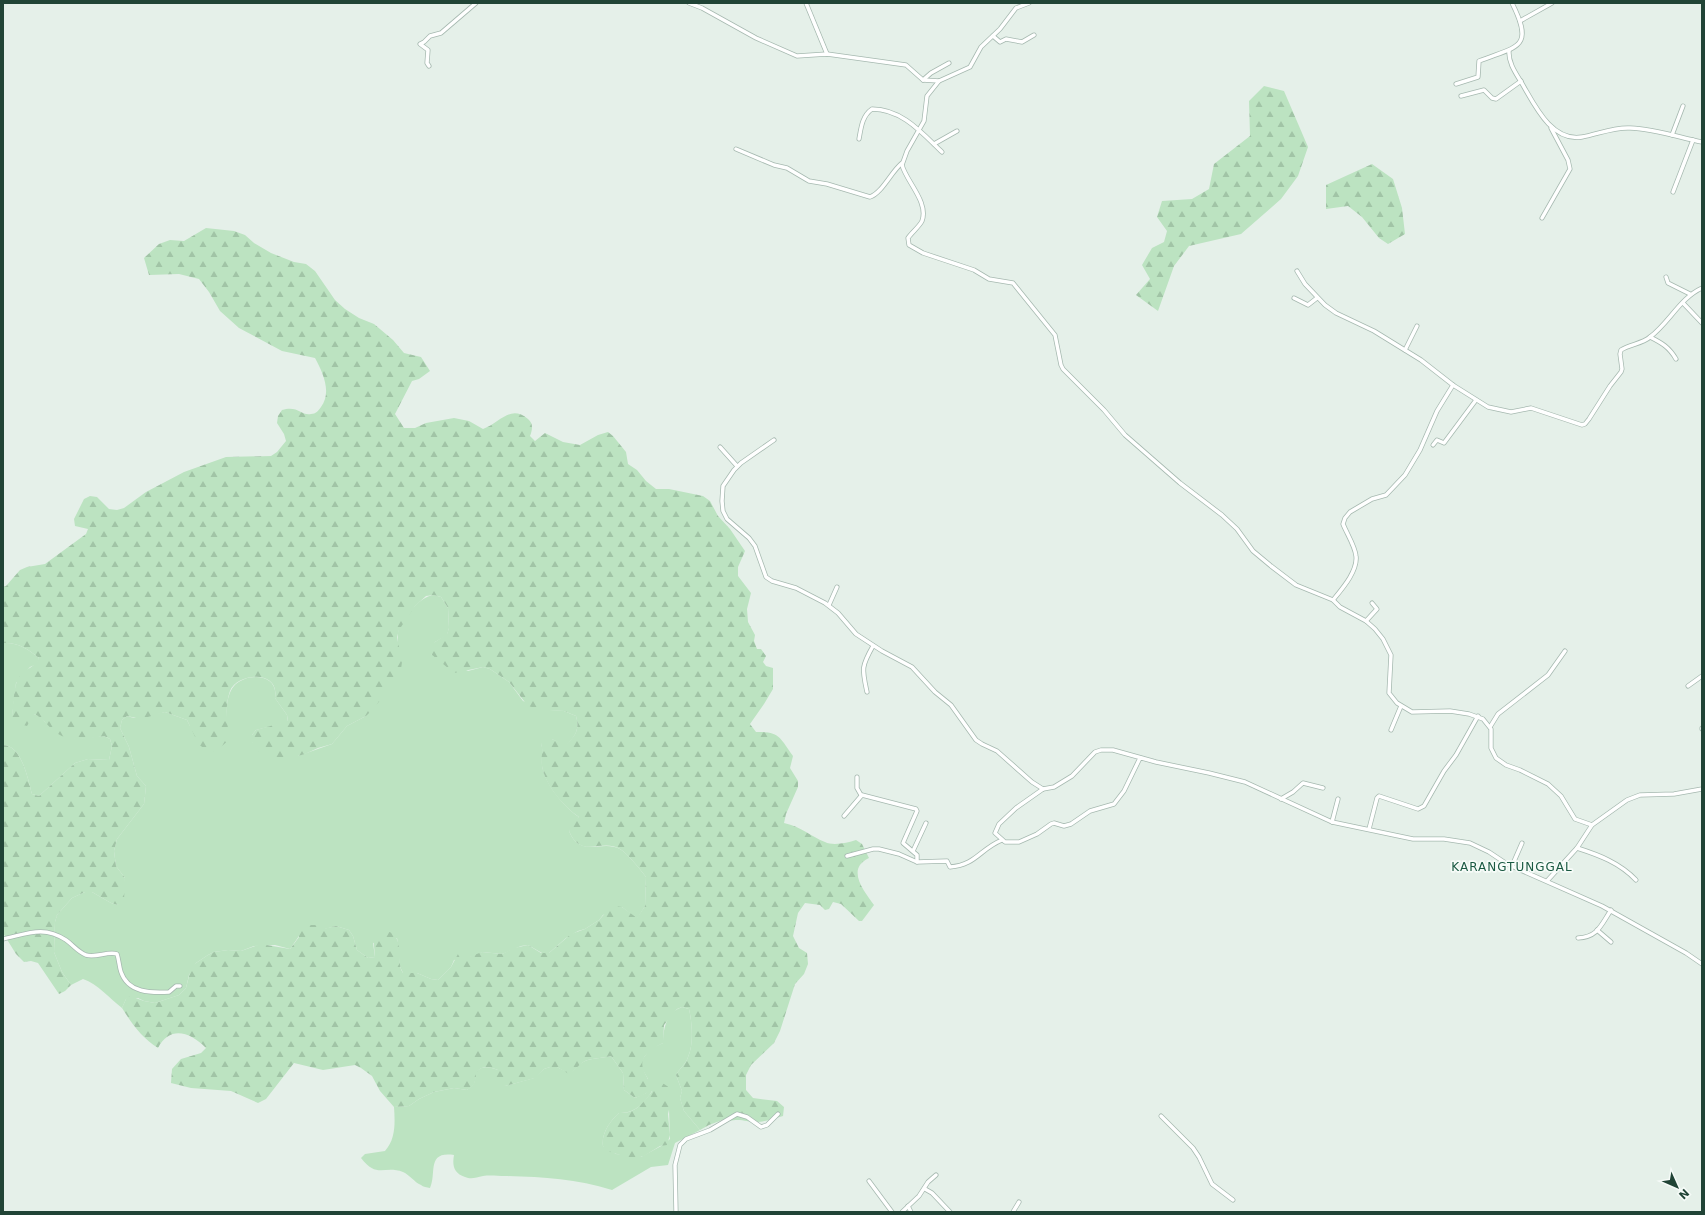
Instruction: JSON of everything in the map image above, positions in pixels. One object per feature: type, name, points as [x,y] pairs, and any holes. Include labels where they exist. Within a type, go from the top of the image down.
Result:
[{"type":"street","points":[[429,66],[427,63],[428,50],[420,44],[430,36],[440,33],[446,29],[476,3]]},
{"type":"street","points":[[689,3],[702,8],[756,38],[796,56],[827,54],[906,65],[923,80],[939,81]]},
{"type":"street","points":[[806,3],[827,54]]},
{"type":"street","points":[[736,149],[774,165],[787,168],[809,181],[827,184],[870,197],[876,194],[893,170],[902,162],[925,118],[927,96],[939,81],[970,67],[982,47],[1016,8],[1029,3]]},
{"type":"street","points":[[1456,84],[1478,77],[1479,61],[1509,51],[1517,45],[1522,37],[1523,31],[1513,3]]},
{"type":"street","points":[[1520,21],[1552,3]]},
{"type":"street","points":[[993,36],[1000,42],[1006,39],[1020,42],[1034,36]]},
{"type":"street","points":[[1509,51],[1508,57],[1511,65],[1551,127],[1568,160],[1570,171],[1554,195],[1542,218]]},
{"type":"street","points":[[923,80],[931,73],[949,63]]},
{"type":"street","points":[[1461,96],[1484,90],[1494,99],[1521,81]]},
{"type":"street","points":[[1672,135],[1683,106]]},
{"type":"street","points":[[859,139],[862,123],[868,113],[872,109],[880,110],[902,117],[919,130],[942,152]]},
{"type":"street","points":[[1551,127],[1563,134],[1579,137],[1625,128],[1672,135],[1702,142]]},
{"type":"street","points":[[934,144],[957,131]]},
{"type":"street","points":[[1674,192],[1693,140]]},
{"type":"street","points":[[902,162],[903,168],[918,194],[923,212],[921,222],[908,238],[909,244],[922,254],[974,270],[989,279],[1013,283],[1056,335],[1061,364],[1064,371],[1104,410],[1125,435],[1180,483],[1222,515],[1240,532],[1253,551],[1280,574],[1296,585],[1333,600],[1345,610],[1366,621],[1375,629],[1390,651],[1392,659],[1389,683],[1389,693],[1391,698],[1400,706],[1412,712],[1450,711],[1478,716],[1486,721],[1490,727],[1491,748],[1496,758],[1506,765],[1520,770],[1548,784],[1561,796],[1575,819],[1592,825]]},
{"type":"street","points":[[1297,271],[1317,298],[1336,313],[1369,328],[1421,360],[1453,386],[1488,407],[1501,411],[1517,412],[1531,408],[1579,424],[1585,424],[1621,372],[1621,350],[1650,337],[1663,326],[1690,294],[1702,288]]},
{"type":"street","points":[[1666,277],[1668,283],[1690,294]]},
{"type":"street","points":[[1294,298],[1308,305],[1317,298]]},
{"type":"street","points":[[1683,303],[1702,323]]},
{"type":"street","points":[[1404,350],[1417,326]]},
{"type":"street","points":[[1650,337],[1667,347],[1676,359]]},
{"type":"street","points":[[1333,600],[1352,573],[1356,559],[1355,552],[1343,524],[1344,518],[1350,512],[1366,502],[1386,495],[1405,475],[1423,445],[1439,407],[1453,386]]},
{"type":"street","points":[[1433,446],[1437,440],[1444,443],[1476,400]]},
{"type":"street","points":[[774,440],[737,466],[725,482],[722,491],[722,507],[727,518],[749,538],[755,546],[764,573],[769,580],[796,588],[829,605],[852,630],[873,646],[912,667],[928,686],[951,705],[976,740],[997,751],[1043,790]]},
{"type":"street","points":[[720,447],[737,466]]},
{"type":"street","points":[[829,605],[838,587]]},
{"type":"street","points":[[1366,621],[1377,609],[1372,603]]},
{"type":"street","points":[[867,692],[863,668],[873,646]]},
{"type":"street","points":[[1490,727],[1498,714],[1548,675],[1565,651]]},
{"type":"street","points":[[1688,686],[1702,676]]},
{"type":"street","points":[[1391,730],[1400,706]]},
{"type":"street","points":[[1369,829],[1379,796],[1418,809],[1424,806],[1442,774],[1456,755],[1478,716]]},
{"type":"street","points":[[1140,758],[1124,791],[1114,804],[1090,811],[1071,824],[1064,826],[1054,823],[1051,824],[1023,841],[1011,843],[1002,840],[995,833],[999,824],[1016,808],[1043,790],[1054,787],[1072,776],[1090,756],[1098,750],[1113,750],[1140,758],[1239,780],[1332,822],[1413,840],[1444,839],[1470,844],[1512,866],[1611,910],[1686,953],[1702,964]]},
{"type":"street","points":[[857,777],[857,788],[861,795],[916,809],[917,811],[903,843],[918,855],[917,862]]},
{"type":"street","points":[[1281,799],[1293,792],[1303,783],[1323,788]]},
{"type":"street","points":[[1547,881],[1577,848],[1592,825],[1627,800],[1636,796],[1674,794],[1702,789]]},
{"type":"street","points":[[844,816],[861,795]]},
{"type":"street","points":[[1332,822],[1338,799]]},
{"type":"street","points":[[913,851],[926,823]]},
{"type":"street","points":[[847,856],[873,849],[879,849],[899,854],[917,862],[947,861],[950,867],[969,863],[986,848],[1002,840]]},
{"type":"street","points":[[1512,866],[1522,843]]},
{"type":"street","points":[[1577,848],[1609,860],[1625,870],[1636,880]]},
{"type":"street","points":[[1578,938],[1591,936],[1598,930],[1611,910]]},
{"type":"street","points":[[1598,930],[1611,942]]},
{"type":"street","points":[[3,938],[27,932],[47,931],[66,940],[80,952],[87,955],[101,956],[113,953],[117,954],[123,978],[127,984],[140,991],[170,992],[176,986],[180,986]]},
{"type":"street","points":[[676,1212],[675,1165],[679,1148],[684,1141],[710,1130],[737,1114],[744,1115],[761,1127],[767,1125],[778,1114]]},
{"type":"street","points":[[1161,1116],[1193,1148],[1201,1160],[1212,1184],[1233,1200]]},
{"type":"street","points":[[902,1212],[925,1189],[928,1182],[936,1175]]},
{"type":"street","points":[[869,1181],[892,1212]]},
{"type":"street","points":[[925,1189],[950,1212]]},
{"type":"street","points":[[1013,1212],[1019,1202]]},
{"type":"street","points":[[908,1206],[911,1212]]},
{"type":"green space","points":[[1264,86],[1284,91],[1308,147],[1298,176],[1281,199],[1241,234],[1189,246],[1174,266],[1158,311],[1136,295],[1150,279],[1142,265],[1152,248],[1164,242],[1167,231],[1157,217],[1162,201],[1192,199],[1209,189],[1214,164],[1250,136],[1249,101]]},
{"type":"green space","points":[[1372,164],[1393,179],[1402,208],[1405,234],[1388,244],[1379,238],[1362,217],[1348,206],[1326,209],[1326,185]]},
{"type":"green space","points":[[206,228],[234,231],[245,235],[254,243],[271,253],[294,262],[306,264],[315,271],[335,300],[345,309],[359,318],[374,324],[393,340],[404,353],[421,357],[430,371],[419,379],[412,381],[395,414],[404,428],[415,428],[426,423],[454,418],[469,421],[483,429],[505,416],[516,413],[522,415],[530,421],[532,427],[530,436],[535,441],[545,433],[563,442],[580,445],[598,435],[608,432],[626,452],[628,464],[637,470],[646,481],[656,489],[669,489],[703,496],[710,501],[718,516],[730,529],[745,551],[738,567],[738,576],[751,593],[747,609],[748,622],[755,635],[754,641],[757,649],[761,649],[766,656],[763,662],[766,666],[773,668],[773,689],[750,724],[756,732],[775,734],[782,740],[793,756],[790,768],[798,781],[798,787],[786,814],[784,823],[796,827],[828,843],[840,844],[856,840],[862,844],[869,858],[858,868],[859,881],[874,905],[862,921],[859,921],[841,904],[833,902],[829,909],[825,910],[820,905],[805,903],[798,913],[793,936],[799,948],[807,953],[808,964],[804,974],[795,984],[780,1031],[774,1043],[751,1065],[746,1075],[746,1090],[753,1098],[777,1101],[784,1107],[783,1116],[767,1121],[757,1122],[740,1120],[729,1121],[725,1119],[700,1130],[684,1111],[680,1098],[682,1091],[676,1075],[687,1060],[692,1040],[692,1026],[689,1009],[682,1007],[677,1009],[664,1025],[663,1043],[650,1051],[644,1058],[642,1064],[649,1082],[649,1087],[645,1094],[635,1098],[624,1090],[623,1073],[611,1056],[585,1061],[569,1074],[557,1067],[550,1067],[544,1069],[535,1078],[505,1086],[499,1084],[496,1077],[498,1070],[483,1068],[478,1070],[474,1083],[467,1090],[454,1088],[434,1092],[419,1099],[409,1106],[394,1107],[380,1091],[372,1076],[355,1065],[323,1070],[294,1063],[266,1099],[258,1103],[231,1091],[191,1088],[171,1083],[172,1069],[181,1059],[201,1053],[206,1048],[200,1042],[180,1033],[168,1036],[158,1048],[147,1040],[138,1030],[122,1008],[126,999],[130,996],[155,1003],[179,995],[186,988],[191,968],[196,963],[214,952],[228,950],[241,951],[261,944],[290,949],[299,937],[299,929],[304,925],[318,925],[323,929],[336,926],[349,930],[353,936],[357,950],[368,958],[375,957],[373,935],[381,931],[387,931],[393,934],[398,943],[403,973],[417,973],[431,979],[438,980],[451,967],[458,954],[464,952],[469,957],[482,952],[502,954],[514,948],[528,945],[541,953],[549,953],[571,934],[585,929],[599,920],[614,906],[622,907],[637,918],[645,906],[646,877],[630,858],[620,849],[613,846],[585,847],[574,840],[569,831],[571,824],[579,817],[561,801],[551,788],[544,773],[541,744],[545,738],[552,739],[565,745],[576,733],[576,716],[564,711],[543,710],[528,706],[509,682],[490,669],[483,667],[454,673],[431,654],[430,647],[447,634],[449,628],[448,608],[441,597],[434,595],[426,596],[415,606],[399,630],[397,637],[402,662],[396,682],[366,716],[347,726],[332,744],[284,760],[260,753],[252,742],[252,735],[256,730],[288,721],[287,715],[275,698],[275,689],[271,682],[265,678],[257,677],[241,680],[234,685],[230,691],[227,703],[229,740],[217,750],[211,752],[199,745],[187,720],[165,712],[141,719],[127,716],[122,720],[120,728],[129,747],[137,776],[146,786],[144,804],[117,839],[114,851],[116,866],[125,878],[124,901],[118,905],[111,903],[92,892],[85,892],[72,898],[57,915],[55,922],[54,952],[62,972],[71,985],[59,994],[38,963],[31,961],[24,962],[16,954],[3,933],[3,745],[10,747],[15,751],[23,764],[32,794],[39,796],[75,763],[88,759],[109,760],[112,746],[110,739],[104,736],[77,739],[64,737],[58,734],[42,719],[34,714],[27,726],[16,723],[12,717],[17,680],[21,674],[35,664],[39,658],[22,647],[3,643],[3,587],[6,586],[20,570],[27,567],[45,564],[86,534],[88,529],[75,526],[74,519],[84,499],[90,496],[97,497],[109,509],[117,510],[124,508],[146,492],[184,472],[226,457],[271,456],[277,452],[286,441],[284,434],[277,423],[278,416],[282,410],[292,409],[304,414],[314,413],[321,407],[326,395],[325,382],[315,358],[282,351],[239,328],[220,311],[209,292],[199,279],[179,274],[149,275],[144,258],[159,244],[170,240],[184,241]]},
{"type":"green space","points":[[434,595],[441,597],[448,608],[449,628],[447,635],[435,642],[431,654],[468,671],[483,667],[490,669],[509,682],[523,701],[550,710],[564,711],[576,716],[576,733],[565,746],[552,739],[541,744],[542,765],[544,772],[551,787],[561,801],[579,817],[569,831],[574,839],[579,844],[585,846],[606,846],[620,849],[630,858],[646,877],[645,906],[637,919],[622,907],[603,915],[599,920],[585,929],[566,938],[549,953],[542,953],[528,945],[521,946],[502,954],[482,952],[475,956],[454,960],[451,967],[438,980],[431,979],[417,973],[403,973],[400,965],[397,938],[373,943],[375,957],[368,958],[357,950],[353,936],[349,930],[336,926],[299,936],[290,949],[275,945],[254,946],[241,951],[228,950],[214,952],[196,963],[189,975],[186,988],[179,995],[155,1003],[138,998],[126,999],[122,1008],[99,988],[88,981],[83,979],[71,985],[62,972],[54,952],[55,922],[57,915],[72,898],[85,892],[92,892],[111,903],[118,905],[125,878],[116,866],[114,851],[117,839],[144,804],[146,786],[137,776],[129,747],[120,728],[122,720],[127,716],[134,718],[165,712],[187,720],[190,726],[227,719],[228,702],[230,693],[234,686],[246,679],[260,677],[267,679],[272,683],[275,689],[275,698],[287,715],[288,722],[256,730],[252,735],[252,742],[298,756],[332,744],[347,726],[366,716],[398,645],[399,629],[409,613],[418,603],[429,596]]},
{"type":"green space","points":[[3,643],[22,647],[39,658],[37,664],[30,667],[16,683],[12,717],[34,714],[41,717],[45,722],[76,739],[104,736],[110,739],[112,746],[109,760],[88,759],[75,763],[39,796],[32,794],[26,772],[19,757],[10,747],[3,745]]},
{"type":"green space","points":[[682,1007],[689,1009],[692,1033],[690,1052],[686,1062],[676,1075],[682,1091],[680,1098],[684,1111],[700,1130],[675,1143],[668,1165],[651,1167],[612,1190],[585,1183],[546,1178],[483,1176],[467,1178],[456,1171],[453,1163],[454,1155],[445,1155],[439,1156],[434,1164],[430,1188],[419,1184],[403,1172],[396,1170],[376,1170],[361,1158],[365,1154],[385,1151],[389,1146],[394,1130],[394,1107],[409,1106],[419,1099],[434,1092],[454,1088],[467,1090],[474,1083],[475,1073],[483,1068],[498,1070],[505,1086],[534,1078],[544,1069],[550,1067],[557,1067],[569,1073],[585,1061],[611,1056],[623,1073],[624,1090],[635,1098],[646,1093],[648,1079],[641,1067],[642,1060],[650,1049],[663,1043],[667,1021],[677,1009]],"holes":[[[652,1091],[669,1109],[670,1139],[663,1145],[641,1157],[616,1154],[603,1146],[603,1137],[605,1132],[609,1124],[616,1116],[619,1113],[634,1110],[646,1100]]]},
{"type":"green space","points":[[661,1083],[670,1088],[672,1097],[668,1114],[670,1135],[667,1145],[660,1146],[644,1156],[633,1159],[607,1151],[603,1146],[603,1137],[612,1120],[619,1113],[627,1112],[638,1107]]},
{"type":"district","name":"KARANGTUNGGAL","points":[[1512,867]]}]
